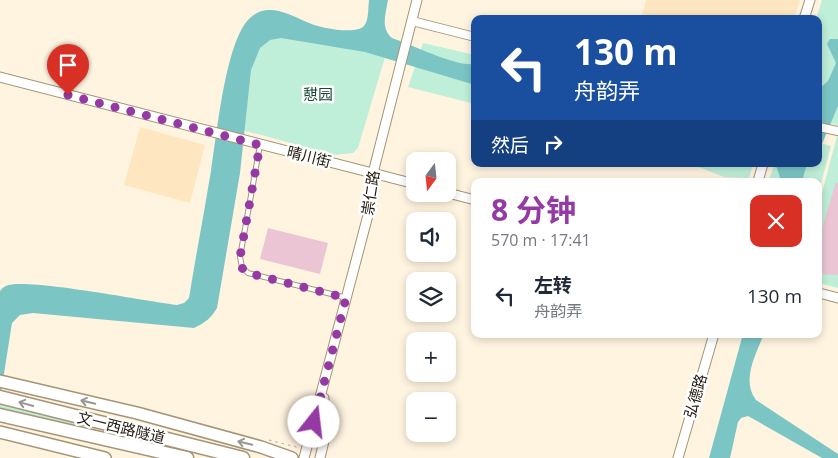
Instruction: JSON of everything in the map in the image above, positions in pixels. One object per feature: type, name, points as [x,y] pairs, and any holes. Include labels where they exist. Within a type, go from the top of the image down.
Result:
[{"type":"highway","name":"文一西路隧道","points":[[4,398],[243,458]]},
{"type":"highway","name":"文一西路隧道","points":[[2,416],[187,458]]},
{"type":"main road","points":[[3,382],[137,413],[261,447],[292,458]]},
{"type":"main road","points":[[1,432],[106,458]]},
{"type":"street","name":"崇仁路","points":[[304,458],[372,200],[373,173],[417,0]]},
{"type":"street","points":[[805,15],[810,0]]},
{"type":"street","points":[[412,21],[471,36]]},
{"type":"street","name":"晴川街","points":[[0,77],[215,134],[406,182]]},
{"type":"street","points":[[822,128],[836,130]]},
{"type":"street","points":[[456,195],[471,199]]},
{"type":"street","points":[[822,294],[838,298]]},
{"type":"street","name":"弘德路","points":[[678,458],[713,338]]},
{"type":"street","name":"崇仁路","points":[[320,458],[324,441],[324,385]]},
{"type":"lane","points":[[260,145],[240,257],[242,268],[248,273],[346,298]]},
{"type":"shaded area","points":[[646,0],[800,0],[795,15],[642,15]]},
{"type":"shaded area","points":[[140,127],[205,145],[190,203],[124,185]]},
{"type":"green space","points":[[822,0],[838,0],[838,125],[822,122],[822,15],[817,15]]},
{"type":"green space","name":"憇园","points":[[277,35],[386,54],[358,148],[353,153],[334,155],[239,129],[245,75],[258,45]]},
{"type":"green space","points":[[423,43],[471,54],[471,103],[408,87]]},
{"type":"green space","points":[[838,136],[838,288],[822,284],[822,193]]},
{"type":"green space","points":[[822,144],[831,146],[822,180],[822,178],[770,178],[773,167],[822,167]]},
{"type":"green space","points":[[699,167],[752,167],[749,178],[724,177]]},
{"type":"green space","points":[[0,402],[96,427],[95,429],[0,409]]},
{"type":"water","points":[[369,0],[388,0],[385,25],[388,34],[392,38],[446,59],[471,64],[471,84],[365,52],[281,38],[270,40],[260,48],[251,70],[240,173],[217,308],[212,315],[205,322],[194,328],[33,313],[20,315],[12,323],[0,399],[0,291],[5,286],[18,284],[61,287],[177,305],[184,303],[189,298],[228,67],[241,30],[250,18],[264,10],[272,10],[287,13],[321,27],[354,30],[364,26],[368,17]]},
{"type":"water","points":[[830,39],[838,39],[838,106],[822,144],[822,86],[828,81],[836,63],[827,44]]},
{"type":"water","points":[[806,167],[803,178],[780,178],[777,168]]},
{"type":"water","points":[[742,338],[762,338],[751,367],[750,376],[752,392],[756,400],[838,454],[838,458],[822,458],[748,416],[741,418],[738,422],[730,458],[709,458]]},
{"type":"building","points":[[836,182],[838,183],[838,275],[822,274],[822,228]]},
{"type":"building","points":[[268,228],[328,243],[320,274],[260,259]]},
{"type":"route","points":[[68,95],[260,145],[240,257],[240,264],[244,272],[346,298],[314,422]]}]
